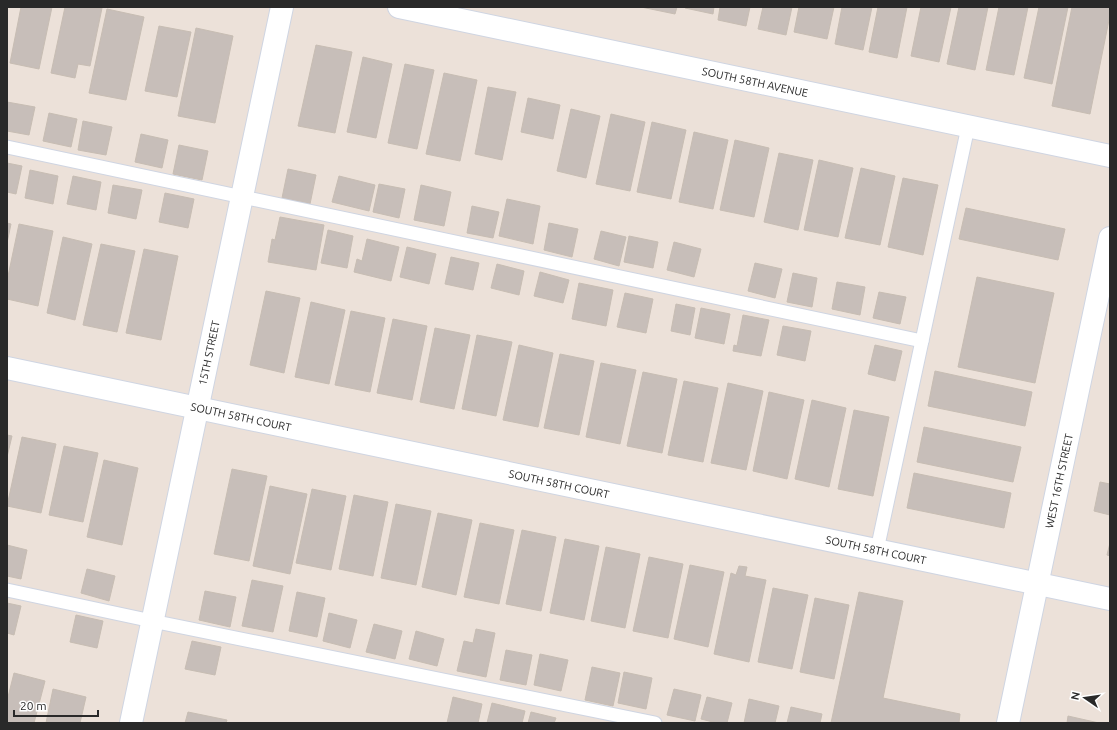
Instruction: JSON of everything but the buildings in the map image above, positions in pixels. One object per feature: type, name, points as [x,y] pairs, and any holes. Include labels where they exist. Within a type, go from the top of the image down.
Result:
[{"type":"street","name":"15TH STREET","points":[[131,723],[282,7]]},
{"type":"street","name":"SOUTH 58TH AVENUE","points":[[399,7],[1110,156]]},
{"type":"street","name":"WEST 16TH STREET","points":[[1008,723],[1110,238]]},
{"type":"street","name":"SOUTH 58TH COURT","points":[[7,368],[1110,599]]},
{"type":"lane","points":[[877,550],[968,127]]},
{"type":"lane","points":[[7,148],[922,341]]},
{"type":"lane","points":[[7,590],[152,621],[655,723]]}]
